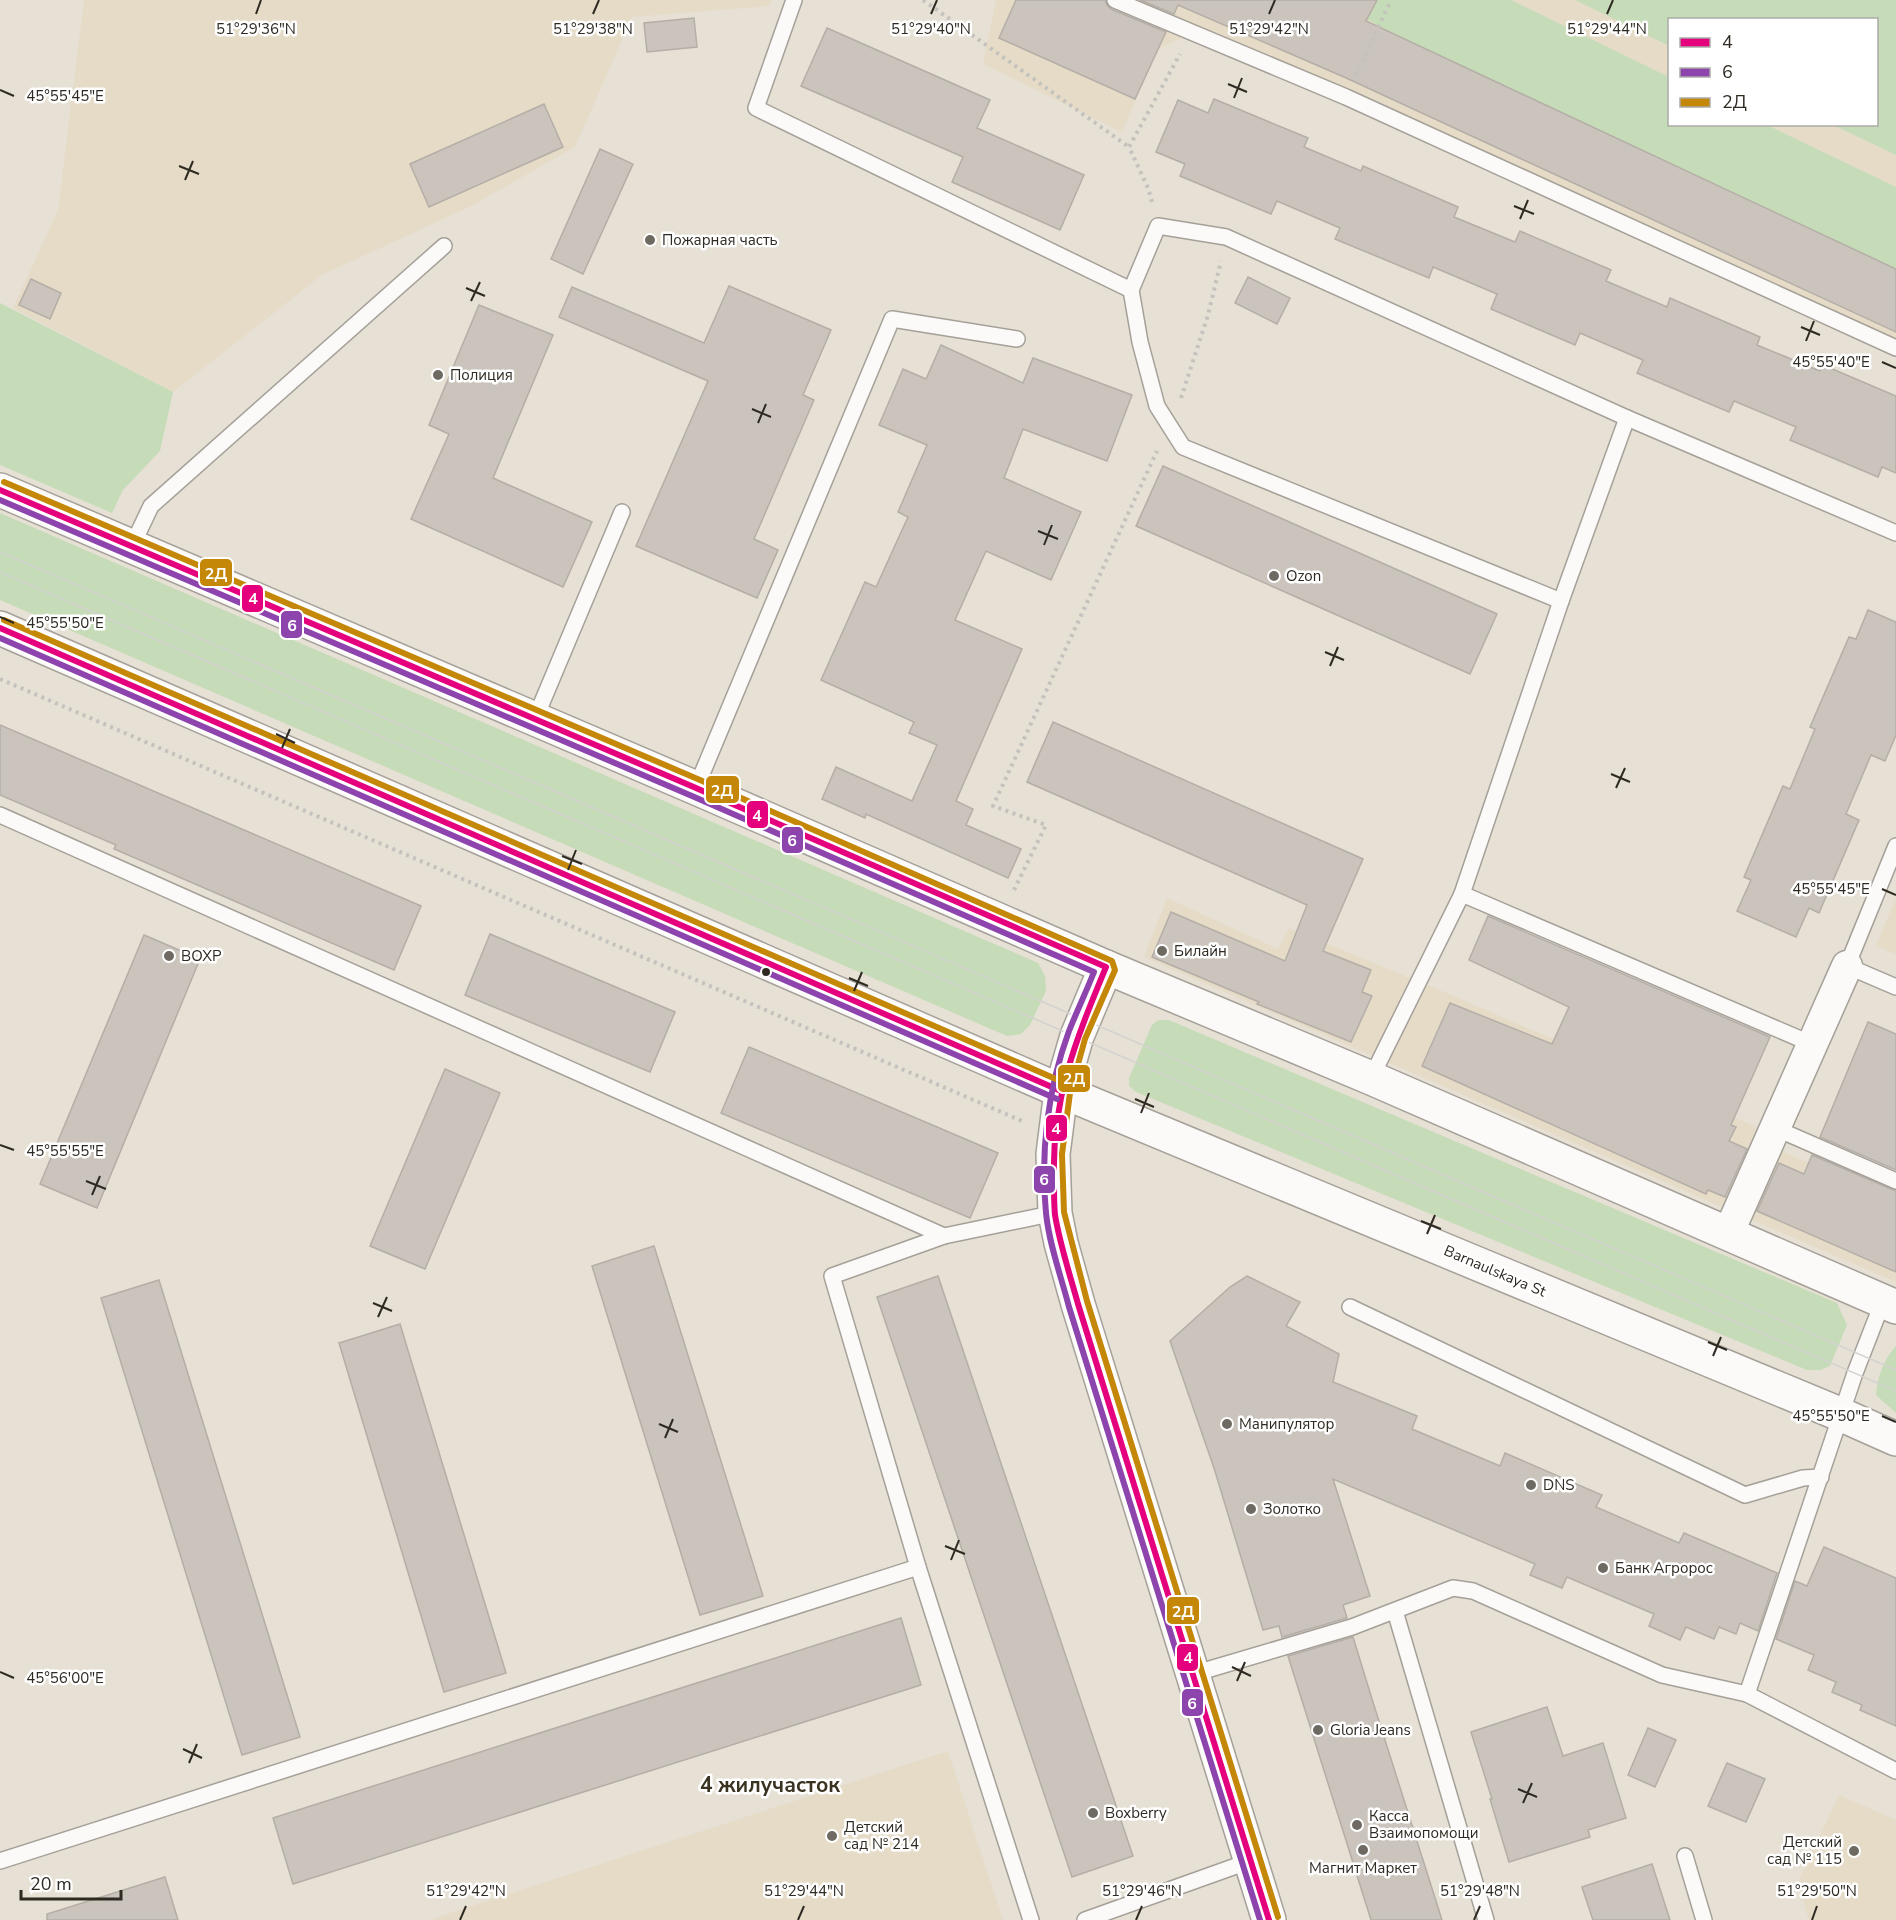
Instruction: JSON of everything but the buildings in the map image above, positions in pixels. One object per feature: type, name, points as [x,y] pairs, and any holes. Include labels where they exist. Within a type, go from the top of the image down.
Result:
[{"type":"main road","points":[[0,490],[535,718],[1106,967],[1371,1078],[1890,1304]]},
{"type":"main road","name":"Barnaulskaya St","points":[[0,628],[1061,1090],[1896,1439]]},
{"type":"main road","points":[[1106,967],[1077,1036],[1061,1090],[1053,1154],[1055,1213],[1078,1304],[1269,1920]]},
{"type":"street","points":[[1728,1234],[1847,966]]},
{"type":"lane","points":[[794,0],[756,108],[1131,290]]},
{"type":"lane","points":[[1115,0],[1346,97],[1896,348]]},
{"type":"lane","points":[[1561,601],[1183,447],[1157,406],[1140,342],[1131,290],[1158,226],[1226,237],[1628,418],[1896,533]]},
{"type":"lane","points":[[132,546],[151,506],[444,246]]},
{"type":"lane","points":[[696,788],[891,319],[1017,339]]},
{"type":"lane","points":[[1371,1078],[1462,894],[1561,601],[1628,418]]},
{"type":"lane","points":[[535,718],[622,512]]},
{"type":"lane","points":[[0,815],[944,1236]]},
{"type":"lane","points":[[1896,846],[1847,966],[1896,987]]},
{"type":"lane","points":[[1462,894],[1812,1044]]},
{"type":"lane","points":[[1774,1128],[1896,1181]]},
{"type":"lane","points":[[1031,1920],[918,1567],[832,1276],[944,1236],[1055,1213]]},
{"type":"lane","points":[[1747,1694],[1855,1373],[1890,1304]]},
{"type":"lane","points":[[1350,1307],[1745,1495],[1803,1478],[1821,1477]]},
{"type":"lane","points":[[0,1861],[918,1567]]},
{"type":"lane","points":[[1193,1674],[1352,1627],[1453,1588],[1473,1591],[1662,1675],[1747,1694],[1896,1771]]},
{"type":"lane","points":[[1395,1611],[1486,1920]]},
{"type":"lane","points":[[1685,1856],[1704,1920]]},
{"type":"lane","points":[[1085,1920],[1250,1861]]},
{"type":"path","points":[[923,0],[1129,147],[1148,188],[1158,226]]},
{"type":"path","points":[[1346,97],[1390,0]]},
{"type":"path","points":[[1129,147],[1174,63],[1194,33]]},
{"type":"path","points":[[999,921],[1046,825],[993,806],[1178,408],[1208,315],[1226,237]]},
{"type":"path","points":[[0,680],[1030,1125],[1053,1154]]},
{"type":"shaded area","points":[[84,0],[772,0],[770,6],[632,17],[575,147],[471,206],[322,275],[173,392],[13,308],[58,210]]},
{"type":"shaded area","points":[[996,0],[1372,0],[1391,33],[1896,269],[1896,341],[1201,29],[1158,49],[1122,132],[983,64]]},
{"type":"shaded area","points":[[1511,0],[1575,0],[1668,46],[1668,77]]},
{"type":"shaded area","points":[[1769,126],[1835,126],[1896,155],[1896,187]]},
{"type":"shaded area","points":[[1167,898],[1278,949],[1289,928],[1442,991],[1757,1127],[1752,1138],[1896,1201],[1896,1282],[1144,957]]},
{"type":"shaded area","points":[[1896,898],[1896,954],[1876,946]]},
{"type":"shaded area","name":"Детский сад № 214","points":[[948,1751],[1003,1920],[429,1920]]},
{"type":"shaded area","name":"Детский сад № 115","points":[[1839,1795],[1896,1820],[1896,1920],[1809,1920],[1798,1882]]},
{"type":"green space","points":[[1372,0],[1511,0],[1668,77],[1668,126],[1769,126],[1896,187],[1896,269],[1391,33],[1367,19],[1376,2]]},
{"type":"green space","points":[[1575,0],[1896,0],[1896,155],[1835,126],[1878,126],[1878,18],[1668,18],[1668,46]]},
{"type":"green space","points":[[0,303],[173,392],[160,451],[123,490],[112,513],[0,465]]},
{"type":"green space","points":[[0,513],[1038,963],[1045,976],[1046,991],[1030,1025],[1021,1034],[1007,1036],[0,600]]},
{"type":"green space","points":[[1158,1020],[1169,1020],[1837,1303],[1847,1325],[1830,1366],[1820,1370],[1807,1370],[1136,1092],[1129,1086],[1129,1078],[1152,1025]]},
{"type":"green space","points":[[1896,1346],[1896,1413],[1876,1395],[1882,1369]]},
{"type":"tram line","points":[[0,552],[1896,1370]]},
{"type":"tram line","points":[[0,572],[1896,1391]]},
{"type":"transit line","name":"2Д","points":[[4,482],[700,780],[1112,961],[1115,970],[1085,1039],[1070,1093],[1062,1154],[1064,1212],[1087,1301],[1278,1917]]},
{"type":"transit line","name":"4","points":[[0,490],[696,788],[1106,967],[1075,1046],[1061,1098],[1054,1153],[1055,1215],[1078,1304],[1269,1920]]},
{"type":"transit line","name":"6","points":[[0,500],[692,796],[1094,972],[1062,1053],[1047,1121],[1044,1190],[1052,1248],[1260,1920]]},
{"type":"transit line","name":"2Д","points":[[4,620],[1065,1083]]},
{"type":"transit line","name":"4","points":[[0,628],[1061,1091]]},
{"type":"transit line","name":"6","points":[[0,638],[1057,1099]]},
{"type":"place","name":"Пожарная часть","points":[[650,240]]},
{"type":"place","name":"Полиция","points":[[438,375]]},
{"type":"place","name":"Ozon","points":[[1274,576]]},
{"type":"place","name":"Билайн","points":[[1162,951]]},
{"type":"place","name":"ВОХР","points":[[169,956]]},
{"type":"place","name":"Манипулятор","points":[[1227,1424]]},
{"type":"place","name":"DNS","points":[[1531,1485]]},
{"type":"place","name":"Золотко","points":[[1251,1509]]},
{"type":"place","name":"Банк Агророс","points":[[1603,1568]]},
{"type":"place","name":"Gloria Jeans","points":[[1318,1730]]},
{"type":"place","name":"Boxberry","points":[[1093,1813]]},
{"type":"place","name":"Касса Взаимопомощи","points":[[1357,1825]]},
{"type":"place","name":"Детский сад № 214","points":[[832,1836]]},
{"type":"place","name":"Магнит Маркет","points":[[1363,1850]]},
{"type":"place","name":"Детский сад № 115","points":[[1854,1851]]},
{"type":"district","name":"4 жилучасток","points":[[770,1785]]}]
